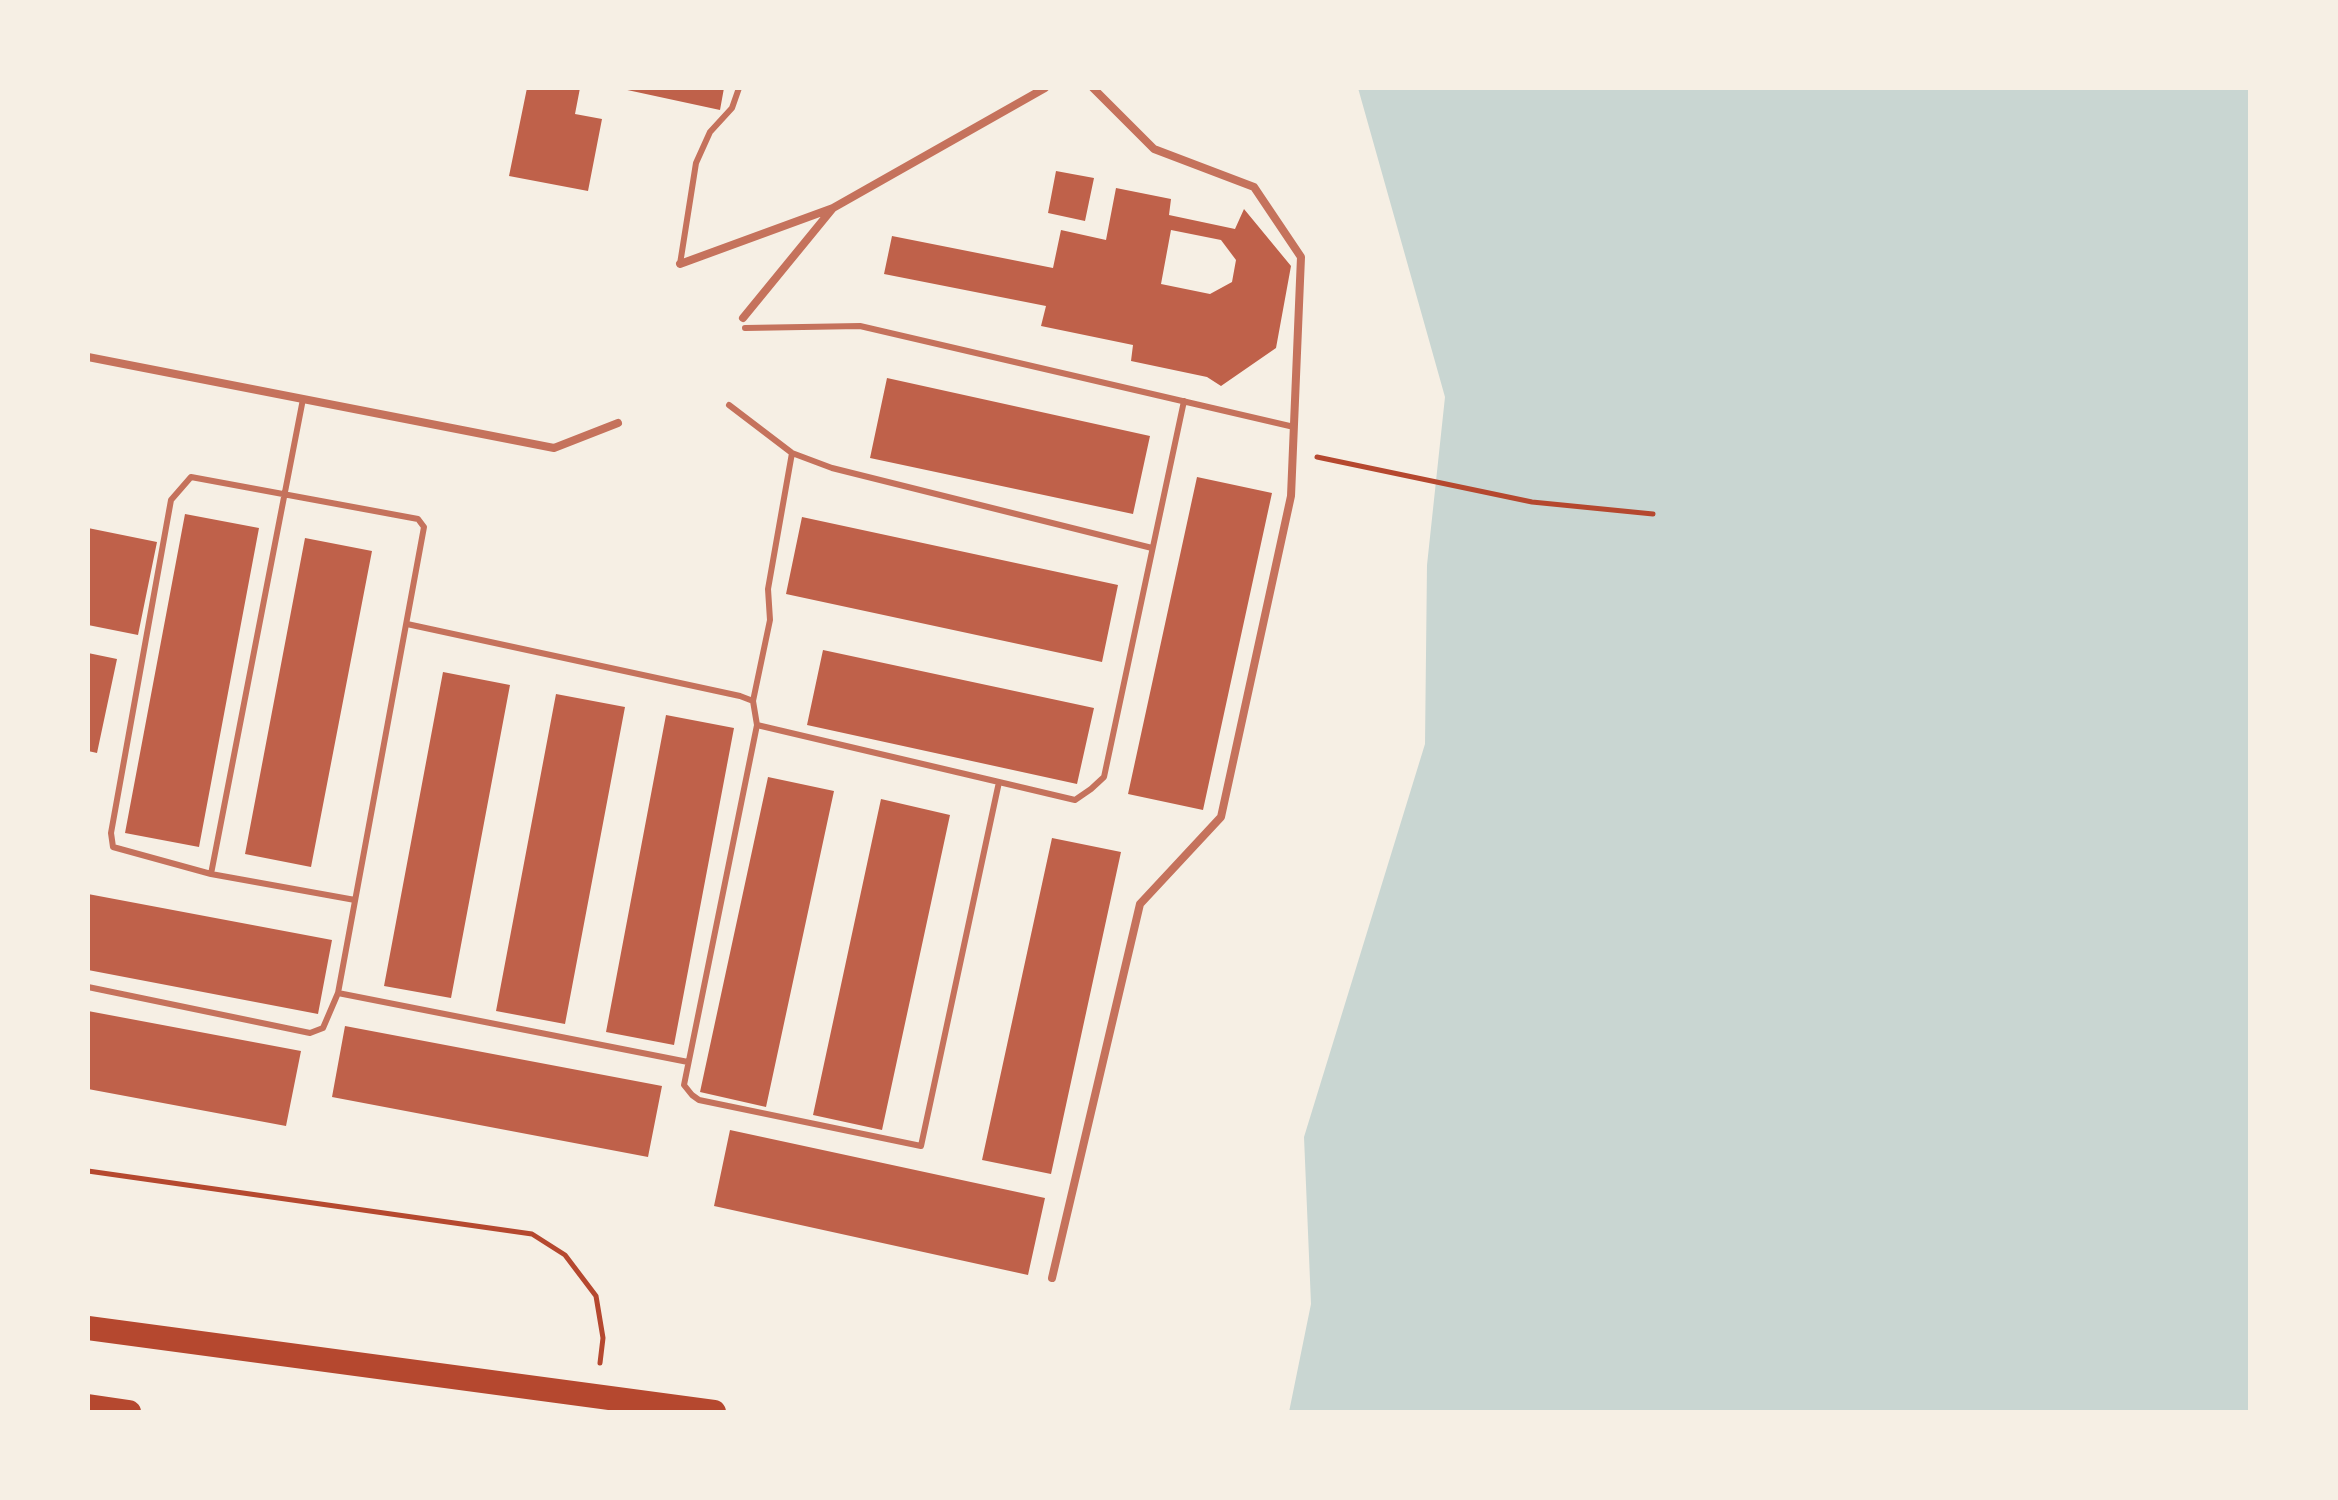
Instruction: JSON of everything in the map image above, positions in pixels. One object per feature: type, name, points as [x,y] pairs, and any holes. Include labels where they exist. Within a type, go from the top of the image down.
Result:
[{"type":"highway","points":[[88,1328],[714,1412]]},
{"type":"highway","points":[[88,1406],[129,1412]]},
{"type":"street","points":[[680,264],[833,208],[1045,88]]},
{"type":"street","points":[[1052,1278],[1140,904],[1221,817],[1291,496],[1301,257],[1254,187],[1154,149],[1093,88]]},
{"type":"street","points":[[743,318],[833,208]]},
{"type":"street","points":[[88,357],[554,448],[618,423]]},
{"type":"lane","points":[[680,264],[696,163],[710,132],[732,108],[739,88]]},
{"type":"lane","points":[[745,328],[860,326],[1294,427]]},
{"type":"lane","points":[[211,874],[303,399]]},
{"type":"lane","points":[[757,725],[1075,800],[1104,777],[1184,401]]},
{"type":"lane","points":[[729,405],[792,453],[832,468],[1152,548]]},
{"type":"lane","points":[[792,453],[768,589],[770,620],[753,701],[757,725],[684,1085],[699,1100],[921,1146],[999,782]]},
{"type":"lane","points":[[88,987],[310,1033],[323,1028],[338,993],[424,527],[418,519],[285,497],[191,477],[171,500],[111,833],[113,847],[125,853],[211,874],[355,900]]},
{"type":"lane","points":[[407,624],[753,701]]},
{"type":"lane","points":[[338,993],[688,1062]]},
{"type":"path","points":[[1293,452],[1532,502],[1653,514]]},
{"type":"path","points":[[88,1171],[532,1234],[565,1255],[596,1296],[603,1338]]},
{"type":"shaded area","points":[[1358,88],[2250,88],[2250,1412],[1289,1412],[1311,1304],[1304,1137],[1425,744],[1427,565],[1445,397]]},
{"type":"building","points":[[527,88],[580,88],[575,114],[602,119],[588,191],[509,176]]},
{"type":"building","points":[[618,88],[724,88],[720,110]]},
{"type":"building","points":[[1056,171],[1094,178],[1085,221],[1048,213]]},
{"type":"building","points":[[1116,188],[1171,199],[1169,215],[1235,229],[1244,209],[1291,266],[1276,348],[1221,386],[1207,377],[1131,361],[1133,345],[1041,326],[1046,306],[884,274],[892,236],[1053,268],[1061,230],[1106,240]],"holes":[[[1171,230],[1221,240],[1236,260],[1232,282],[1210,294],[1161,284]]]},
{"type":"building","points":[[887,378],[1150,436],[1133,514],[870,458]]},
{"type":"building","points":[[1197,477],[1272,493],[1203,810],[1128,794]]},
{"type":"building","points":[[185,514],[259,528],[199,847],[125,833]]},
{"type":"building","points":[[802,517],[1118,585],[1102,662],[786,594]]},
{"type":"building","points":[[88,528],[157,542],[138,635],[88,625]]},
{"type":"building","points":[[305,538],[372,551],[311,867],[245,854]]},
{"type":"building","points":[[823,650],[1094,708],[1077,784],[807,725]]},
{"type":"building","points":[[88,653],[117,659],[97,753],[88,751]]},
{"type":"building","points":[[443,672],[510,685],[451,998],[384,986]]},
{"type":"building","points":[[556,694],[625,707],[565,1024],[496,1011]]},
{"type":"building","points":[[666,715],[734,728],[674,1045],[606,1032]]},
{"type":"building","points":[[768,777],[834,791],[766,1107],[700,1092]]},
{"type":"building","points":[[881,799],[950,815],[882,1130],[813,1115]]},
{"type":"building","points":[[1052,838],[1121,852],[1051,1174],[982,1160]]},
{"type":"building","points":[[88,894],[332,940],[318,1014],[88,970]]},
{"type":"building","points":[[88,1011],[301,1051],[286,1126],[88,1089]]},
{"type":"building","points":[[345,1026],[662,1086],[648,1157],[332,1097]]},
{"type":"building","points":[[730,1130],[1045,1198],[1028,1275],[714,1206]]}]
